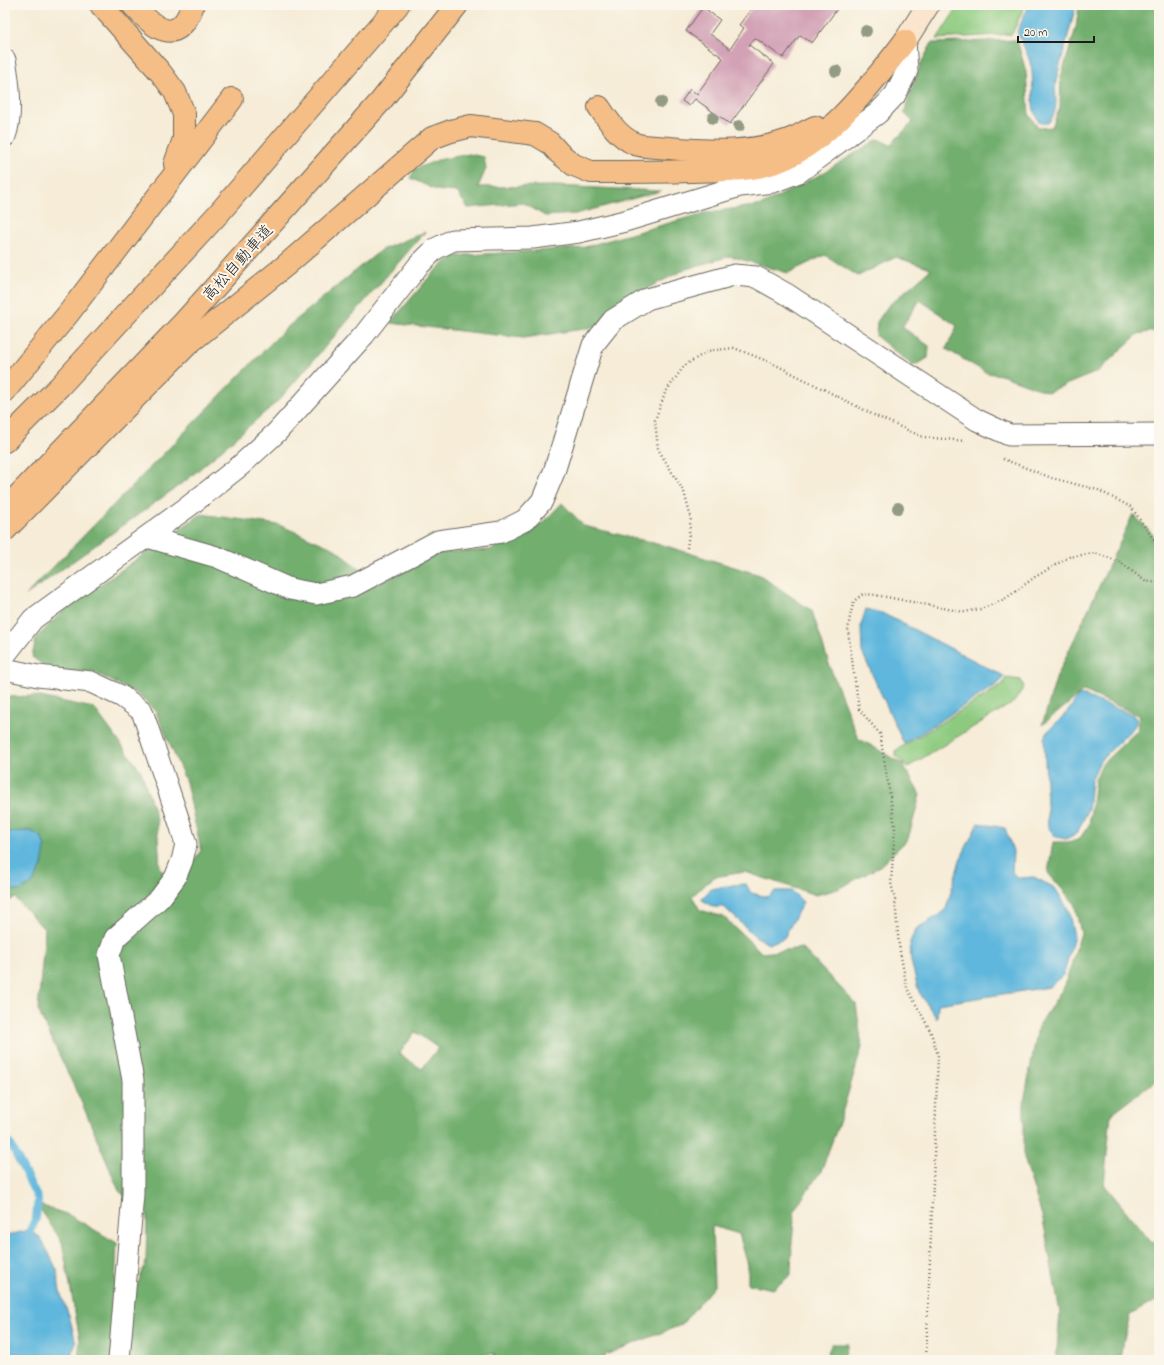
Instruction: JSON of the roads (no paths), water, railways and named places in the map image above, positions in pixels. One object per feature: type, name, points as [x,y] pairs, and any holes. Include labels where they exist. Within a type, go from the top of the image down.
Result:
[{"type":"highway","points":[[101,5],[162,73],[175,92],[184,114],[184,139],[177,160],[160,194]]},
{"type":"highway","points":[[133,5],[148,21],[159,29],[172,31],[183,25],[193,5]]},
{"type":"highway","points":[[5,441],[60,386],[219,214],[398,5]]},
{"type":"highway","name":"高松自動車道","points":[[5,509],[185,321],[381,101],[457,5]]},
{"type":"highway","points":[[599,107],[611,125],[622,136],[636,144],[686,149],[720,150],[745,150],[772,145],[796,137],[816,126],[841,106],[905,41]]},
{"type":"highway","points":[[5,530],[188,344],[285,266],[432,138],[471,126],[535,134],[550,143],[559,153],[574,165],[591,172],[745,169],[771,164],[793,155],[818,138],[847,111],[872,83],[905,41]]},
{"type":"highway","points":[[5,391],[68,314],[232,99]]},
{"type":"street","points":[[5,655],[33,619],[189,506],[241,465],[277,432],[364,336],[418,266],[434,248],[453,240],[533,238],[579,232],[625,221],[740,186],[772,182],[799,172],[878,113],[895,95],[907,71],[905,41],[928,5]]},
{"type":"street","points":[[5,60],[9,99],[8,128],[5,136]]},
{"type":"street","points":[[147,537],[217,557],[290,589],[316,594],[353,586],[438,541],[501,532],[525,520],[542,501],[554,472],[593,345],[613,320],[647,299],[734,275],[756,277],[788,294],[977,420],[1010,435],[1159,434]]},
{"type":"street","points":[[5,669],[38,676],[91,682],[121,696],[142,710],[186,844],[182,861],[175,878],[160,898],[115,938],[109,955],[133,1080],[133,1194],[119,1360]]},
{"type":"water","points":[[1029,5],[1076,5],[1056,83],[1055,112],[1048,123],[1040,123],[1034,111],[1031,67],[1028,56],[1017,32]]},
{"type":"water","points":[[866,609],[882,613],[1004,676],[999,683],[904,744],[862,652],[861,625]]},
{"type":"water","points":[[1078,696],[1085,696],[1133,715],[1137,720],[1134,727],[1100,761],[1091,780],[1088,810],[1077,833],[1066,839],[1056,837],[1048,827],[1044,738],[1048,731],[1069,710]]},
{"type":"water","points":[[978,823],[1005,828],[1013,851],[1012,872],[1018,878],[1034,877],[1055,888],[1068,909],[1074,936],[1064,974],[1049,987],[938,1004],[937,1019],[919,992],[911,961],[910,942],[916,929],[946,909],[960,860]]},
{"type":"water","points":[[30,831],[41,836],[45,847],[42,866],[32,884],[19,891],[6,889],[5,832]]},
{"type":"water","points":[[746,884],[751,893],[768,897],[775,891],[792,891],[803,902],[784,938],[768,944],[755,936],[724,907],[713,907],[701,899],[711,889]]},
{"type":"water","points":[[29,1230],[41,1238],[57,1270],[60,1292],[70,1319],[76,1343],[71,1356],[64,1356],[64,1360],[50,1360],[50,1356],[5,1353],[5,1236]]},
{"type":"waterway","points":[[5,1140],[11,1145],[38,1199],[36,1218],[26,1239]]}]
